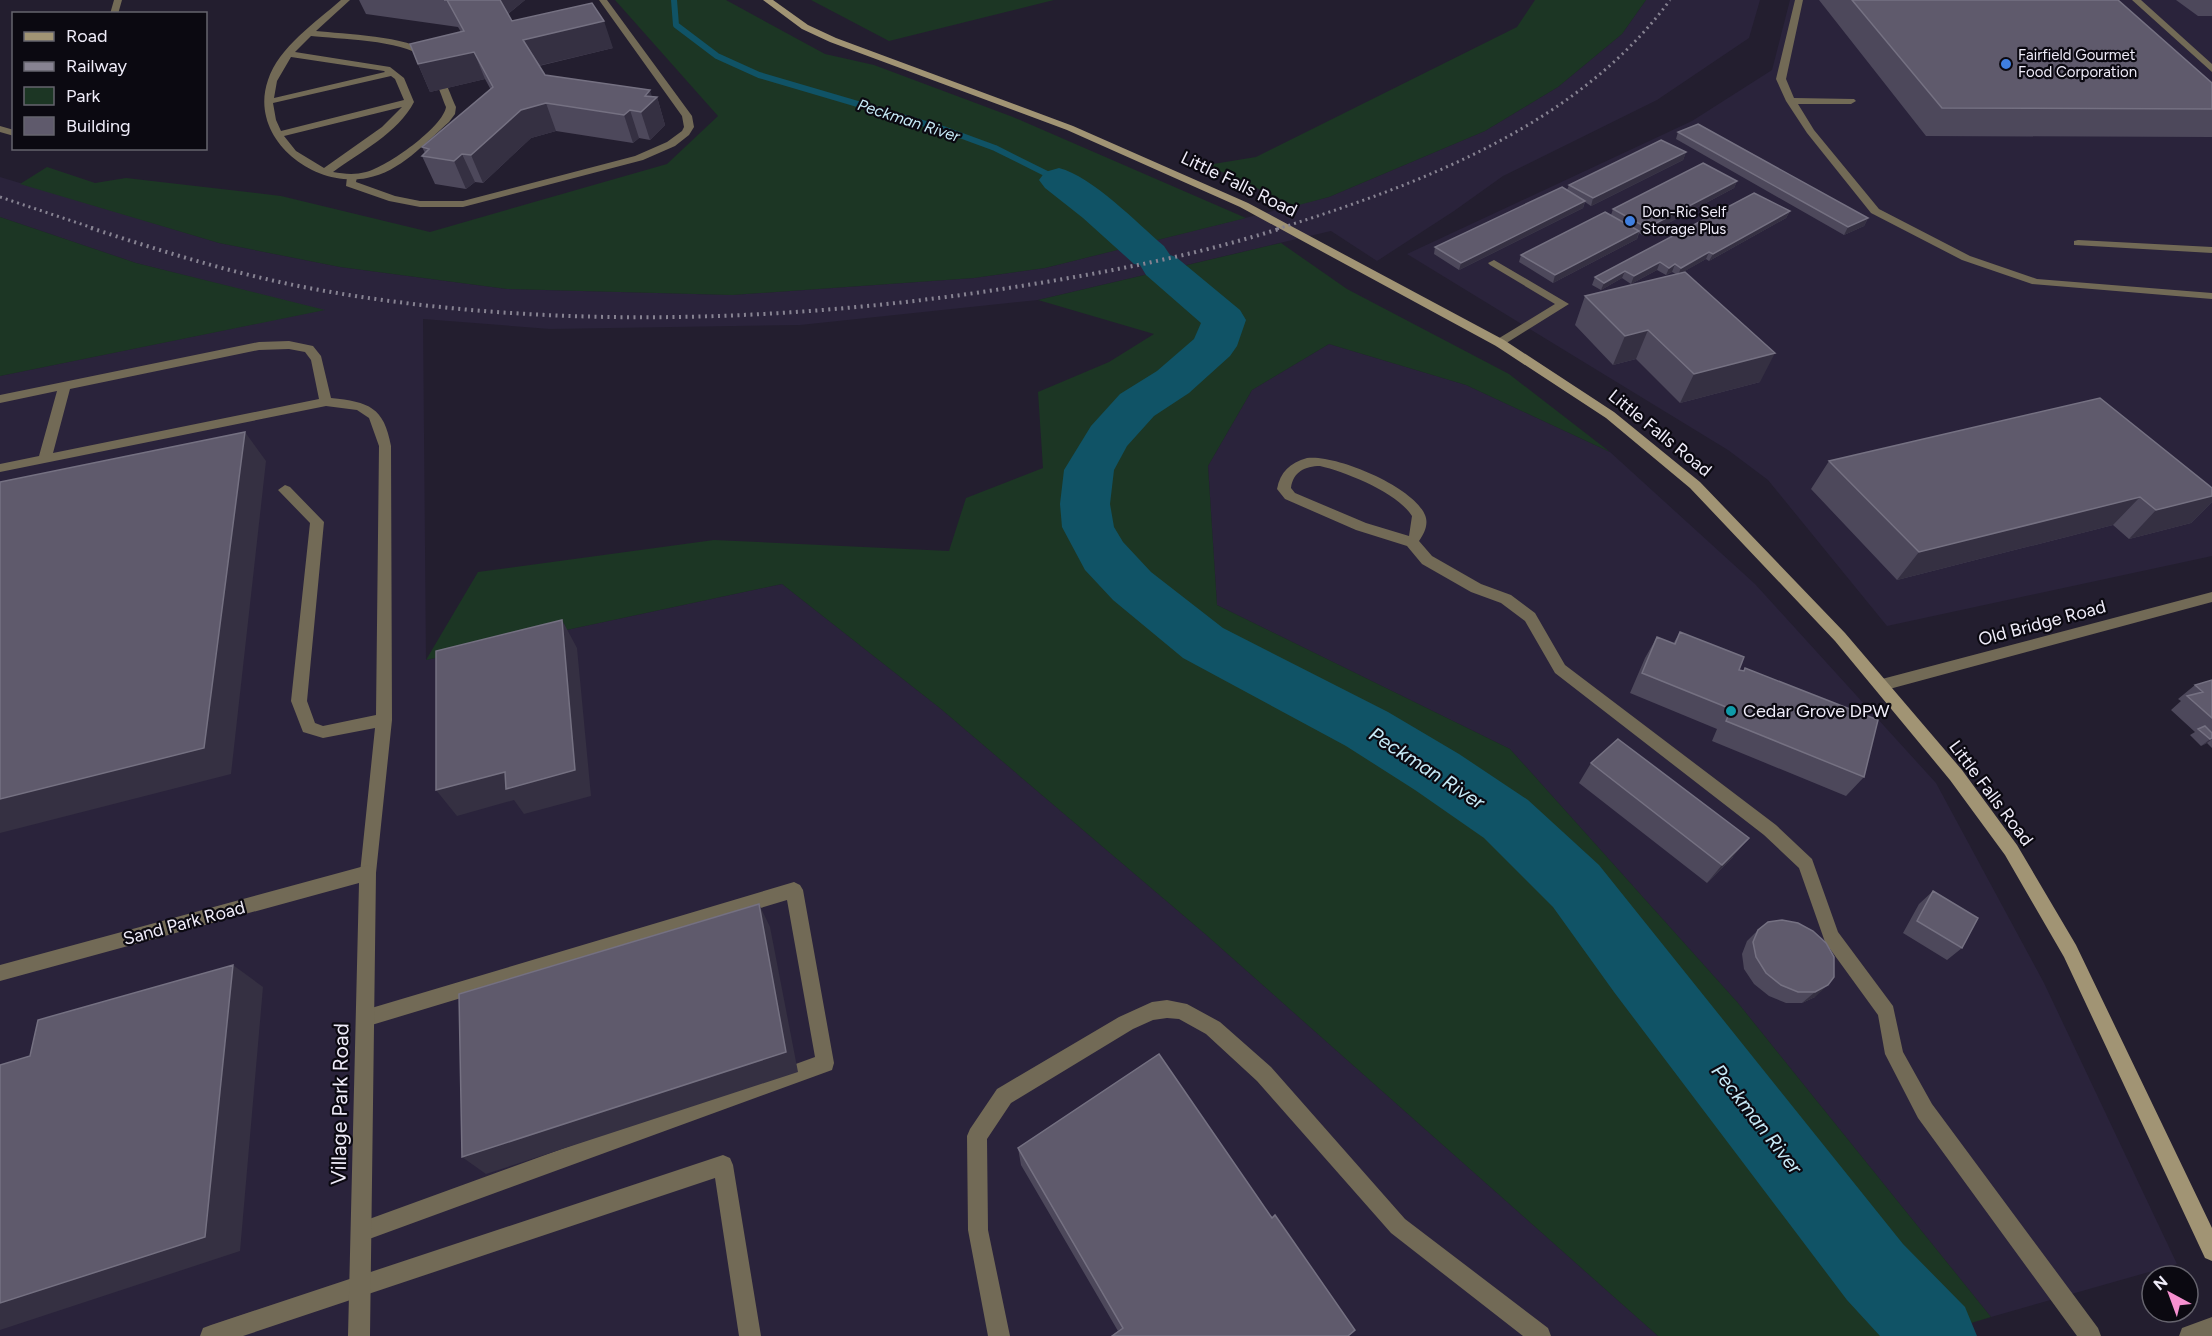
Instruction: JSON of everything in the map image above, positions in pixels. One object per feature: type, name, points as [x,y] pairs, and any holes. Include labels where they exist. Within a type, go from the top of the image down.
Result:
[{"type":"street","points":[[312,33],[403,45],[421,51],[427,56],[451,107],[446,120],[396,162],[367,175],[352,177],[327,172],[294,154],[277,135],[269,118],[267,102],[272,81],[279,66],[290,54],[346,0]]},
{"type":"street","points":[[352,177],[350,184],[393,199],[420,204],[463,204],[622,163],[661,149],[679,138],[689,127],[687,116],[603,0]]},
{"type":"street","name":"Little Falls Road","points":[[767,0],[805,27],[833,40],[1070,128],[1184,177],[1254,211],[1500,343],[1610,415],[1695,485],[1775,566],[1882,685],[1956,776],[2011,850],[2070,951],[2212,1251]]},
{"type":"street","points":[[1799,0],[1781,80],[1810,131],[1875,211],[1966,258],[2036,282],[2212,296]]},
{"type":"street","points":[[2136,0],[2212,69]]},
{"type":"street","points":[[290,54],[378,67],[394,73],[399,78],[409,102]]},
{"type":"street","points":[[267,102],[394,73]]},
{"type":"street","points":[[1791,101],[1851,101]]},
{"type":"street","points":[[327,172],[389,126],[402,114],[409,102]]},
{"type":"street","points":[[277,135],[409,102]]},
{"type":"street","points":[[2078,243],[2212,250]]},
{"type":"street","points":[[1494,263],[1563,303],[1500,343]]},
{"type":"street","points":[[0,399],[259,346],[289,345],[309,349],[317,359],[326,402]]},
{"type":"street","points":[[45,459],[65,386]]},
{"type":"street","name":"Village Park Road","points":[[0,468],[326,402],[350,404],[372,411],[381,423],[385,446],[384,720],[368,873],[359,1336]]},
{"type":"street","points":[[1412,542],[1419,532],[1419,515],[1411,503],[1392,492],[1320,462],[1302,464],[1290,471],[1284,489],[1290,496],[1361,527],[1412,542],[1427,560],[1476,588],[1506,599],[1530,617],[1560,669],[1770,830],[1806,864],[1831,936],[1887,1012],[1894,1054],[1925,1111],[2090,1336]]},
{"type":"street","points":[[285,490],[291,499],[312,514],[317,522],[299,701],[309,727],[323,732],[384,720]]},
{"type":"street","name":"Old Bridge Road","points":[[1882,685],[2212,597]]},
{"type":"street","name":"Sand Park Road","points":[[0,973],[368,873]]},
{"type":"street","points":[[362,1232],[825,1063],[794,890],[365,1018]]},
{"type":"street","points":[[999,1336],[978,1230],[977,1136],[1004,1096],[1126,1023],[1152,1011],[1167,1009],[1181,1010],[1213,1028],[1264,1074],[1398,1226],[1540,1336]]},
{"type":"street","points":[[211,1336],[723,1165],[750,1336]]},
{"type":"street","points":[[2190,1336],[2212,1328]]},
{"type":"shaded area","points":[[1646,0],[1760,0],[1749,38],[1657,100],[1503,176],[1377,261],[1331,231],[1038,300],[800,325],[550,329],[423,319],[426,660],[782,584],[941,709],[1204,933],[1658,1336],[0,1336],[0,376],[323,310],[136,263],[0,217],[0,177],[219,243],[340,267],[507,289],[732,295],[974,278],[1045,268],[1329,197],[1485,131],[1558,87],[1622,34]]},
{"type":"shaded area","points":[[1790,0],[2212,0],[2212,556],[1887,626],[1768,480],[1728,450],[1407,254],[1692,121],[1772,70]]},
{"type":"shaded area","points":[[1329,344],[1466,385],[1610,452],[1755,584],[1936,783],[2044,983],[2177,1264],[2140,1264],[2140,1275],[1991,1317],[1738,1003],[1510,749],[1217,605],[1208,466],[1252,390]]},
{"type":"green space","points":[[615,0],[726,0],[825,54],[874,65],[1013,117],[1246,218],[1045,268],[974,278],[732,295],[507,289],[340,267],[219,243],[20,184],[47,167],[95,183],[126,178],[281,196],[430,232],[667,164],[718,116]]},
{"type":"green space","points":[[811,0],[1054,0],[889,41]]},
{"type":"green space","points":[[1535,0],[1646,0],[1622,34],[1558,87],[1485,131],[1329,197],[1295,206],[1207,165],[1256,157],[1517,27]]},
{"type":"green space","points":[[0,217],[136,263],[325,310],[0,376]]},
{"type":"green space","points":[[1281,243],[1347,289],[1509,374],[1610,452],[1466,385],[1329,344],[1252,390],[1208,466],[1217,605],[1510,749],[1738,1003],[1991,1317],[1928,1336],[1658,1336],[1204,933],[941,709],[782,584],[426,660],[478,572],[714,540],[949,551],[966,498],[1043,468],[1038,392],[1109,362],[1154,334],[1038,300]]},
{"type":"building","points":[[447,0],[500,0],[512,21],[592,3],[604,21],[523,40],[545,75],[650,90],[645,96],[657,97],[641,112],[630,110],[624,115],[546,103],[521,110],[471,155],[462,154],[454,161],[422,156],[429,149],[422,147],[493,87],[474,52],[418,64],[410,44],[464,31]]},
{"type":"building","name":"Fairfield Gourmet Food Corporation","points":[[1852,0],[2118,0],[2212,83],[2212,109],[1942,108]]},
{"type":"building","points":[[1698,124],[1868,218],[1848,227],[1678,132]]},
{"type":"building","points":[[1661,140],[1686,152],[1593,198],[1569,185]]},
{"type":"building","points":[[1703,163],[1737,181],[1647,228],[1613,209]]},
{"type":"building","points":[[1562,187],[1585,201],[1461,263],[1435,247]]},
{"type":"building","points":[[1754,193],[1790,211],[1713,254],[1709,252],[1681,268],[1675,264],[1669,268],[1660,262],[1634,276],[1625,271],[1604,283],[1595,277]]},
{"type":"building","points":[[1605,212],[1639,231],[1555,275],[1521,255]]},
{"type":"building","points":[[1685,272],[1775,353],[1694,374],[1648,330],[1625,336],[1585,296]]},
{"type":"building","points":[[2100,398],[2212,488],[2212,496],[2156,510],[2140,497],[1919,552],[1829,461]]},
{"type":"building","points":[[245,432],[204,748],[0,799],[0,482]]},
{"type":"building","points":[[562,620],[575,770],[506,789],[505,772],[436,790],[436,651]]},
{"type":"building","points":[[1680,632],[1744,657],[1739,670],[1744,671],[1745,668],[1878,720],[1864,777],[1726,721],[1731,709],[1642,673],[1657,637],[1675,644]]},
{"type":"building","points":[[2212,680],[2212,718],[2187,696],[2203,692],[2195,685]]},
{"type":"building","points":[[2205,726],[2212,733],[2210,739],[2198,729]]},
{"type":"building","points":[[1618,739],[1749,838],[1722,865],[1591,763]]},
{"type":"building","points":[[1933,891],[1978,918],[1962,948],[1917,921]]},
{"type":"building","points":[[759,904],[786,1052],[462,1157],[459,994]]},
{"type":"building","points":[[1782,920],[1798,923],[1813,931],[1826,943],[1834,957],[1834,977],[1828,985],[1815,992],[1798,992],[1781,985],[1766,973],[1756,957],[1753,942],[1758,930],[1768,922]]},
{"type":"building","points":[[233,965],[205,1237],[0,1303],[0,1065],[30,1056],[38,1020]]},
{"type":"building","points":[[1159,1054],[1272,1218],[1275,1215],[1355,1330],[1348,1336],[1112,1336],[1123,1328],[1018,1148]]},
{"type":"waterway","name":"Peckman River","points":[[674,0],[676,25],[717,56],[759,75],[946,130],[995,148],[1059,180]]},
{"type":"waterway","name":"Peckman River","points":[[1059,180],[1097,209],[1149,255]]},
{"type":"waterway","name":"Peckman River","points":[[1161,266],[1224,320],[1214,346],[1173,382],[1137,405],[1108,437],[1089,470],[1085,504],[1088,527],[1104,556],[1132,586],[1203,643],[1367,729],[1437,772],[1506,819],[1576,886],[1638,969],[1875,1272],[1936,1336]]},
{"type":"railway","points":[[1277,229],[1386,192],[1440,170],[1543,116],[1590,82],[1633,44],[1670,0]]},
{"type":"railway","points":[[0,197],[96,229]]},
{"type":"railway","points":[[91,228],[229,270],[314,289],[401,302],[489,311],[578,316],[668,317],[846,308],[1021,286],[1153,262],[1282,228]]},
{"type":"place","name":"Fairfield Gourmet Food Corporation","points":[[2006,64]]},
{"type":"place","name":"Don-Ric Self Storage Plus","points":[[1630,221]]},
{"type":"place","name":"Cedar Grove DPW","points":[[1731,711]]}]
